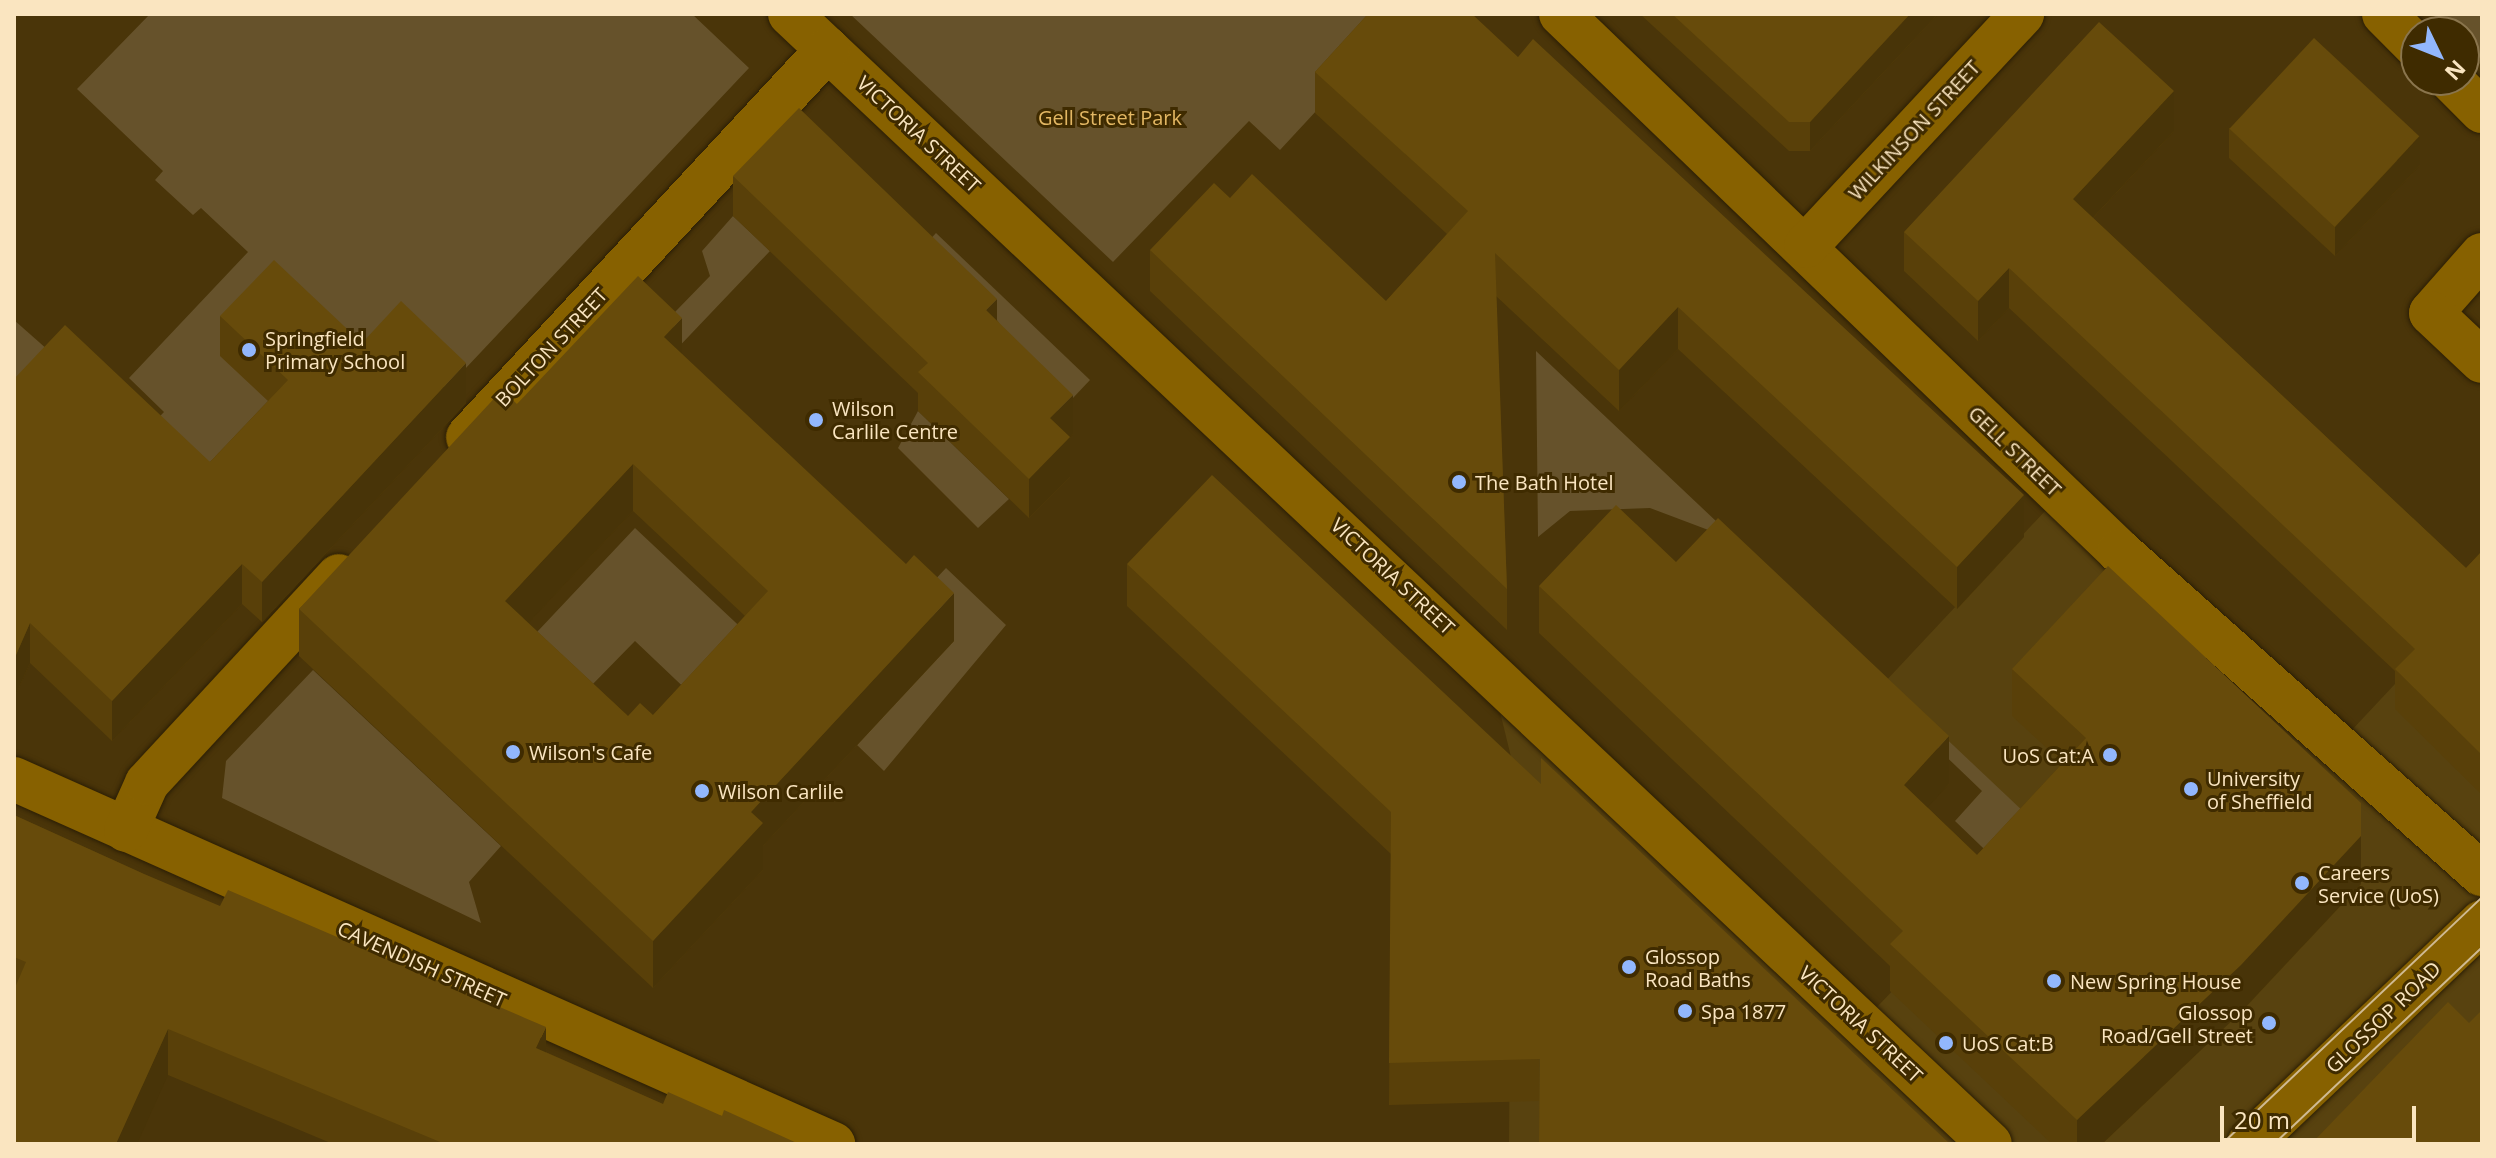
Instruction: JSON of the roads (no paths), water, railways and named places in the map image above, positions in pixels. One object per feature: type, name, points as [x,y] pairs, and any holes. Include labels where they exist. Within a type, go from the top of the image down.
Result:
[{"type":"street","name":"VICTORIA STREET","points":[[790,14],[1990,1144]]},
{"type":"street","name":"GELL STREET","points":[[1561,14],[1806,246],[2119,551],[2482,874]]},
{"type":"street","name":"WILKINSON STREET","points":[[1806,246],[2022,14]]},
{"type":"street","points":[[2384,14],[2400,30]]},
{"type":"street","name":"BOLTON STREET","points":[[439,469],[828,49]]},
{"type":"street","points":[[2467,96],[2482,111]]},
{"type":"street","points":[[2482,255],[2431,313],[2482,361]]},
{"type":"street","points":[[126,830],[147,783],[363,550]]},
{"type":"street","name":"CAVENDISH STREET","points":[[14,779],[833,1144]]},
{"type":"street","name":"GLOSSOP ROAD","points":[[2249,1144],[2482,922]]},
{"type":"tram line","points":[[2222,1144],[2482,897]]},
{"type":"tram line","points":[[2274,1144],[2482,947]]},
{"type":"place","name":"Springfield Primary School","points":[[249,350]]},
{"type":"place","name":"Wilson Carlile Centre","points":[[816,420]]},
{"type":"place","name":"The Bath Hotel","points":[[1459,482]]},
{"type":"place","name":"Wilson's Cafe","points":[[513,752]]},
{"type":"place","name":"UoS Cat:A","points":[[2110,755]]},
{"type":"place","name":"University of Sheffield","points":[[2191,789]]},
{"type":"place","name":"Wilson Carlile","points":[[702,791]]},
{"type":"place","name":"Careers Service (UoS)","points":[[2302,883]]},
{"type":"place","name":"Glossop Road Baths","points":[[1629,967]]},
{"type":"place","name":"New Spring House","points":[[2054,981]]},
{"type":"place","name":"Spa 1877","points":[[1685,1011]]},
{"type":"place","name":"Glossop Road/Gell Street","points":[[2269,1023]]},
{"type":"place","name":"UoS Cat:B","points":[[1946,1043]]},
{"type":"park label","name":"Gell Street Park","points":[[1110,117]]}]
